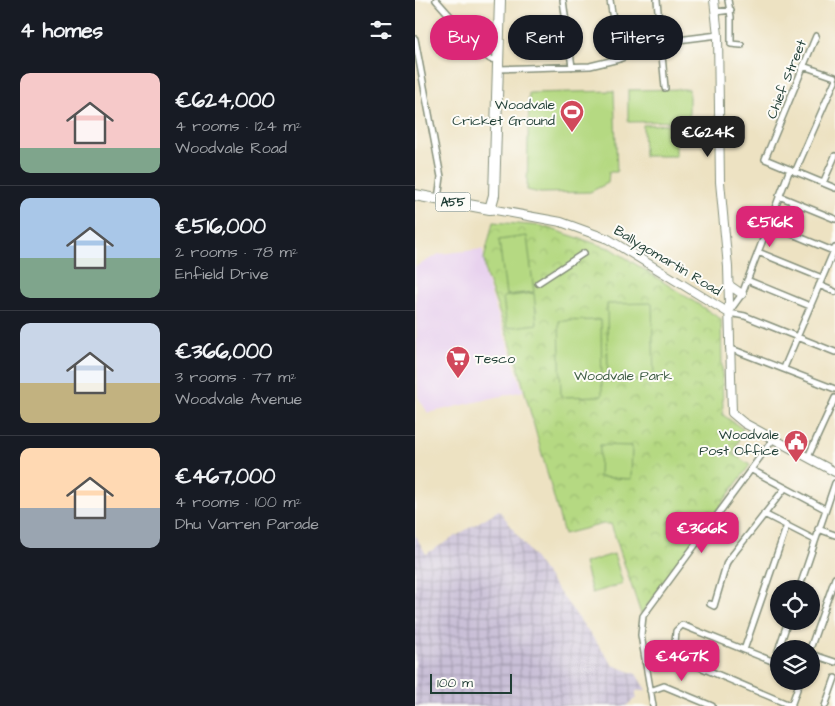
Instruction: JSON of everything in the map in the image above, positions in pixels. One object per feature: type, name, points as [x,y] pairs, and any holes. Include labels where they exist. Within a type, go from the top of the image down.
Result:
[{"type":"highway","name":"A55","points":[[491,209],[494,196],[500,0]]},
{"type":"highway","name":"Ballygomartin Road","points":[[415,196],[491,209]]},
{"type":"main road","points":[[714,0],[718,35],[720,182],[729,285],[732,414],[835,472]]},
{"type":"main road","name":"Ballygomartin Road","points":[[491,209],[561,222],[602,236],[622,246],[729,313]]},
{"type":"main road","points":[[729,285],[742,294]]},
{"type":"street","points":[[436,0],[483,54],[498,64],[572,67],[590,66],[615,60]]},
{"type":"street","points":[[563,0],[572,67]]},
{"type":"street","points":[[610,0],[612,15]]},
{"type":"street","points":[[657,0],[659,15]]},
{"type":"street","points":[[729,0],[731,10],[731,44],[741,45]]},
{"type":"street","points":[[716,12],[731,10]]},
{"type":"street","points":[[683,39],[718,35]]},
{"type":"street","name":"Chief Street","points":[[793,170],[765,159],[816,36]]},
{"type":"street","points":[[415,39],[441,177],[438,200]]},
{"type":"street","points":[[663,60],[665,88]]},
{"type":"street","points":[[803,66],[835,79],[779,196],[742,294],[729,313],[741,314],[835,352]]},
{"type":"street","points":[[823,183],[835,156]]},
{"type":"street","points":[[793,170],[835,188]]},
{"type":"street","points":[[779,196],[835,219]]},
{"type":"street","points":[[769,224],[834,250],[784,368]]},
{"type":"street","points":[[758,252],[822,278]]},
{"type":"street","points":[[538,283],[584,253]]},
{"type":"street","points":[[747,280],[810,306]]},
{"type":"street","points":[[819,285],[835,292]]},
{"type":"street","points":[[729,348],[835,389]]},
{"type":"street","points":[[808,457],[835,398]]},
{"type":"street","points":[[653,706],[641,635],[643,616],[774,438]]},
{"type":"street","points":[[752,470],[825,509]]},
{"type":"street","points":[[802,580],[835,483]]},
{"type":"street","points":[[710,604],[714,606],[727,562],[785,488]]},
{"type":"street","points":[[764,514],[815,540]]},
{"type":"street","points":[[744,650],[787,525]]},
{"type":"street","points":[[818,529],[835,535]]},
{"type":"street","points":[[814,640],[835,578]]},
{"type":"street","points":[[674,656],[676,631],[682,625],[770,661]]},
{"type":"street","points":[[645,662],[674,656],[791,706],[796,690]]},
{"type":"street","points":[[820,657],[835,662]]},
{"type":"street","points":[[825,706],[835,678]]},
{"type":"street","points":[[650,691],[664,686],[712,706]]},
{"type":"shaded area","points":[[483,249],[485,276],[523,391],[428,413],[418,397],[415,267],[439,254]]},
{"type":"shaded area","points":[[499,510],[613,665],[636,674],[646,690],[636,691],[636,698],[626,706],[415,706],[415,535],[426,554]]},
{"type":"green space","points":[[689,89],[689,121],[628,122],[628,90]]},
{"type":"green space","name":"Woodvale Cricket Ground","points":[[614,91],[617,172],[609,172],[608,183],[590,192],[540,193],[527,190],[529,93]]},
{"type":"green space","points":[[676,124],[676,156],[644,156],[643,125]]},
{"type":"green space","name":"Woodvale Park","points":[[493,222],[542,226],[612,249],[721,319],[723,415],[743,429],[733,454],[750,465],[641,614],[611,524],[603,524],[564,534],[516,360],[486,275],[484,259]]},
{"type":"green space","points":[[527,236],[534,292],[506,295],[499,240]]},
{"type":"green space","points":[[534,293],[537,324],[507,328],[503,297]]},
{"type":"green space","points":[[652,303],[654,380],[608,381],[607,304]]},
{"type":"green space","points":[[601,320],[602,396],[561,397],[559,321]]},
{"type":"green space","points":[[600,445],[632,446],[631,479],[599,477]]},
{"type":"green space","points":[[614,554],[623,584],[592,593],[584,563]]},
{"type":"place","name":"Woodvale Cricket Ground","points":[[572,133]]},
{"type":"place","name":"Tesco","points":[[458,379]]},
{"type":"place","name":"Woodvale Post Office","points":[[796,463]]}]
